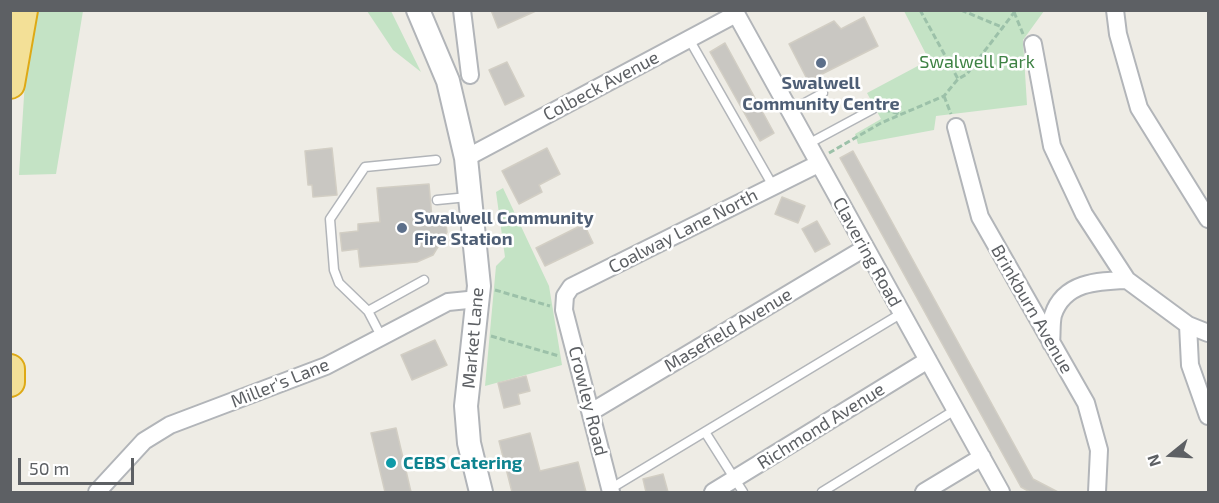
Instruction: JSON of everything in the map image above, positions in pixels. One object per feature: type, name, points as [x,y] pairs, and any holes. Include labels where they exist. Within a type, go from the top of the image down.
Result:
[{"type":"highway","points":[[10,84],[23,10]]},
{"type":"highway","points":[[10,369],[10,382]]},
{"type":"street","name":"Market Lane","points":[[418,10],[448,81],[466,158],[479,292],[466,406],[469,443],[481,492]]},
{"type":"street","points":[[462,10],[470,75]]},
{"type":"street","points":[[1115,10],[1118,33],[1139,108],[1209,219]]},
{"type":"street","name":"Colbeck Avenue","points":[[466,158],[735,12]]},
{"type":"street","name":"Clavering Road","points":[[735,12],[1002,492]]},
{"type":"street","points":[[1033,44],[1052,147],[1084,213],[1127,280],[1188,325],[1209,333]]},
{"type":"street","name":"Brinkburn Avenue","points":[[956,127],[980,217],[1086,403],[1099,450],[1098,492]]},
{"type":"street","name":"Coalway Lane North","points":[[564,310],[565,296],[572,286],[818,164]]},
{"type":"street","name":"Masefield Avenue","points":[[591,412],[865,248]]},
{"type":"street","points":[[1051,343],[1053,315],[1068,291],[1097,281],[1127,280]]},
{"type":"street","name":"Miller's Lane","points":[[98,492],[144,441],[170,425],[326,366],[448,302],[479,292]]},
{"type":"street","name":"Crowley Road","points":[[564,310],[579,360],[611,491]]},
{"type":"street","points":[[1188,325],[1190,365],[1209,416]]},
{"type":"street","name":"Richmond Avenue","points":[[713,492],[739,486],[928,360]]},
{"type":"street","points":[[924,492],[982,457]]},
{"type":"lane","points":[[689,39],[774,186]]},
{"type":"lane","points":[[789,111],[823,93]]},
{"type":"lane","points":[[807,144],[873,109]]},
{"type":"lane","points":[[381,336],[368,311],[339,283],[334,270],[330,219],[365,167],[436,160]]},
{"type":"lane","points":[[437,200],[471,197]]},
{"type":"lane","points":[[368,311],[424,280]]},
{"type":"lane","points":[[611,491],[902,313]]},
{"type":"lane","points":[[822,492],[956,410]]},
{"type":"lane","points":[[705,432],[739,486]]},
{"type":"path","points":[[920,10],[957,79]]},
{"type":"path","points":[[961,10],[1004,28]]},
{"type":"path","points":[[818,164],[823,157],[902,114],[944,96],[957,79],[968,74],[1015,11]]},
{"type":"path","points":[[1015,11],[1026,41],[1033,44]]},
{"type":"path","points":[[873,109],[902,114]]},
{"type":"path","points":[[479,292],[564,310]]},
{"type":"path","points":[[475,331],[527,348],[579,360]]},
{"type":"green space","points":[[35,11],[83,11],[56,174],[19,175],[27,49]]},
{"type":"green space","points":[[367,11],[391,11],[421,72],[393,50]]},
{"type":"green space","name":"Swalwell Park","points":[[904,11],[1044,11],[1023,40],[1027,105],[936,116],[934,130],[858,144],[855,134],[881,119],[867,93],[929,60]]},
{"type":"green space","points":[[503,188],[549,286],[562,365],[485,386],[496,266],[505,257],[496,192]]},
{"type":"building","points":[[491,10],[538,10],[498,28]]},
{"type":"building","name":"Swalwell Community Centre","points":[[864,17],[878,46],[808,81],[789,44],[834,21],[841,29]]},
{"type":"building","points":[[725,43],[774,133],[760,141],[710,52]]},
{"type":"building","points":[[507,62],[524,96],[505,105],[489,70]]},
{"type":"building","points":[[332,148],[337,195],[313,197],[312,185],[308,185],[305,151]]},
{"type":"building","points":[[547,148],[560,174],[539,185],[542,192],[519,204],[502,171]]},
{"type":"building","points":[[853,151],[1033,479],[1058,492],[1030,492],[1021,487],[840,158]]},
{"type":"building","name":"Swalwell Community Fire Station","points":[[429,184],[432,218],[445,217],[447,232],[433,255],[417,262],[360,267],[358,249],[342,251],[340,233],[358,231],[358,224],[380,222],[377,188]]},
{"type":"building","points":[[782,197],[805,206],[798,223],[775,214]]},
{"type":"building","points":[[817,221],[830,244],[815,252],[802,229]]},
{"type":"building","points":[[584,224],[593,243],[545,266],[536,248]]},
{"type":"building","points":[[435,340],[447,365],[412,380],[401,355]]},
{"type":"building","points":[[526,376],[530,391],[518,394],[520,404],[504,408],[498,383]]},
{"type":"building","name":"CEBS Catering","points":[[396,428],[411,492],[385,492],[371,433]]},
{"type":"building","points":[[530,433],[540,471],[578,462],[586,492],[512,492],[499,441]]},
{"type":"building","points":[[663,474],[668,492],[646,492],[643,479]]},
{"type":"place","name":"Swalwell Community Centre","points":[[821,63]]},
{"type":"place","name":"Swalwell Community Fire Station","points":[[402,228]]},
{"type":"place","name":"CEBS Catering","points":[[391,463]]}]
